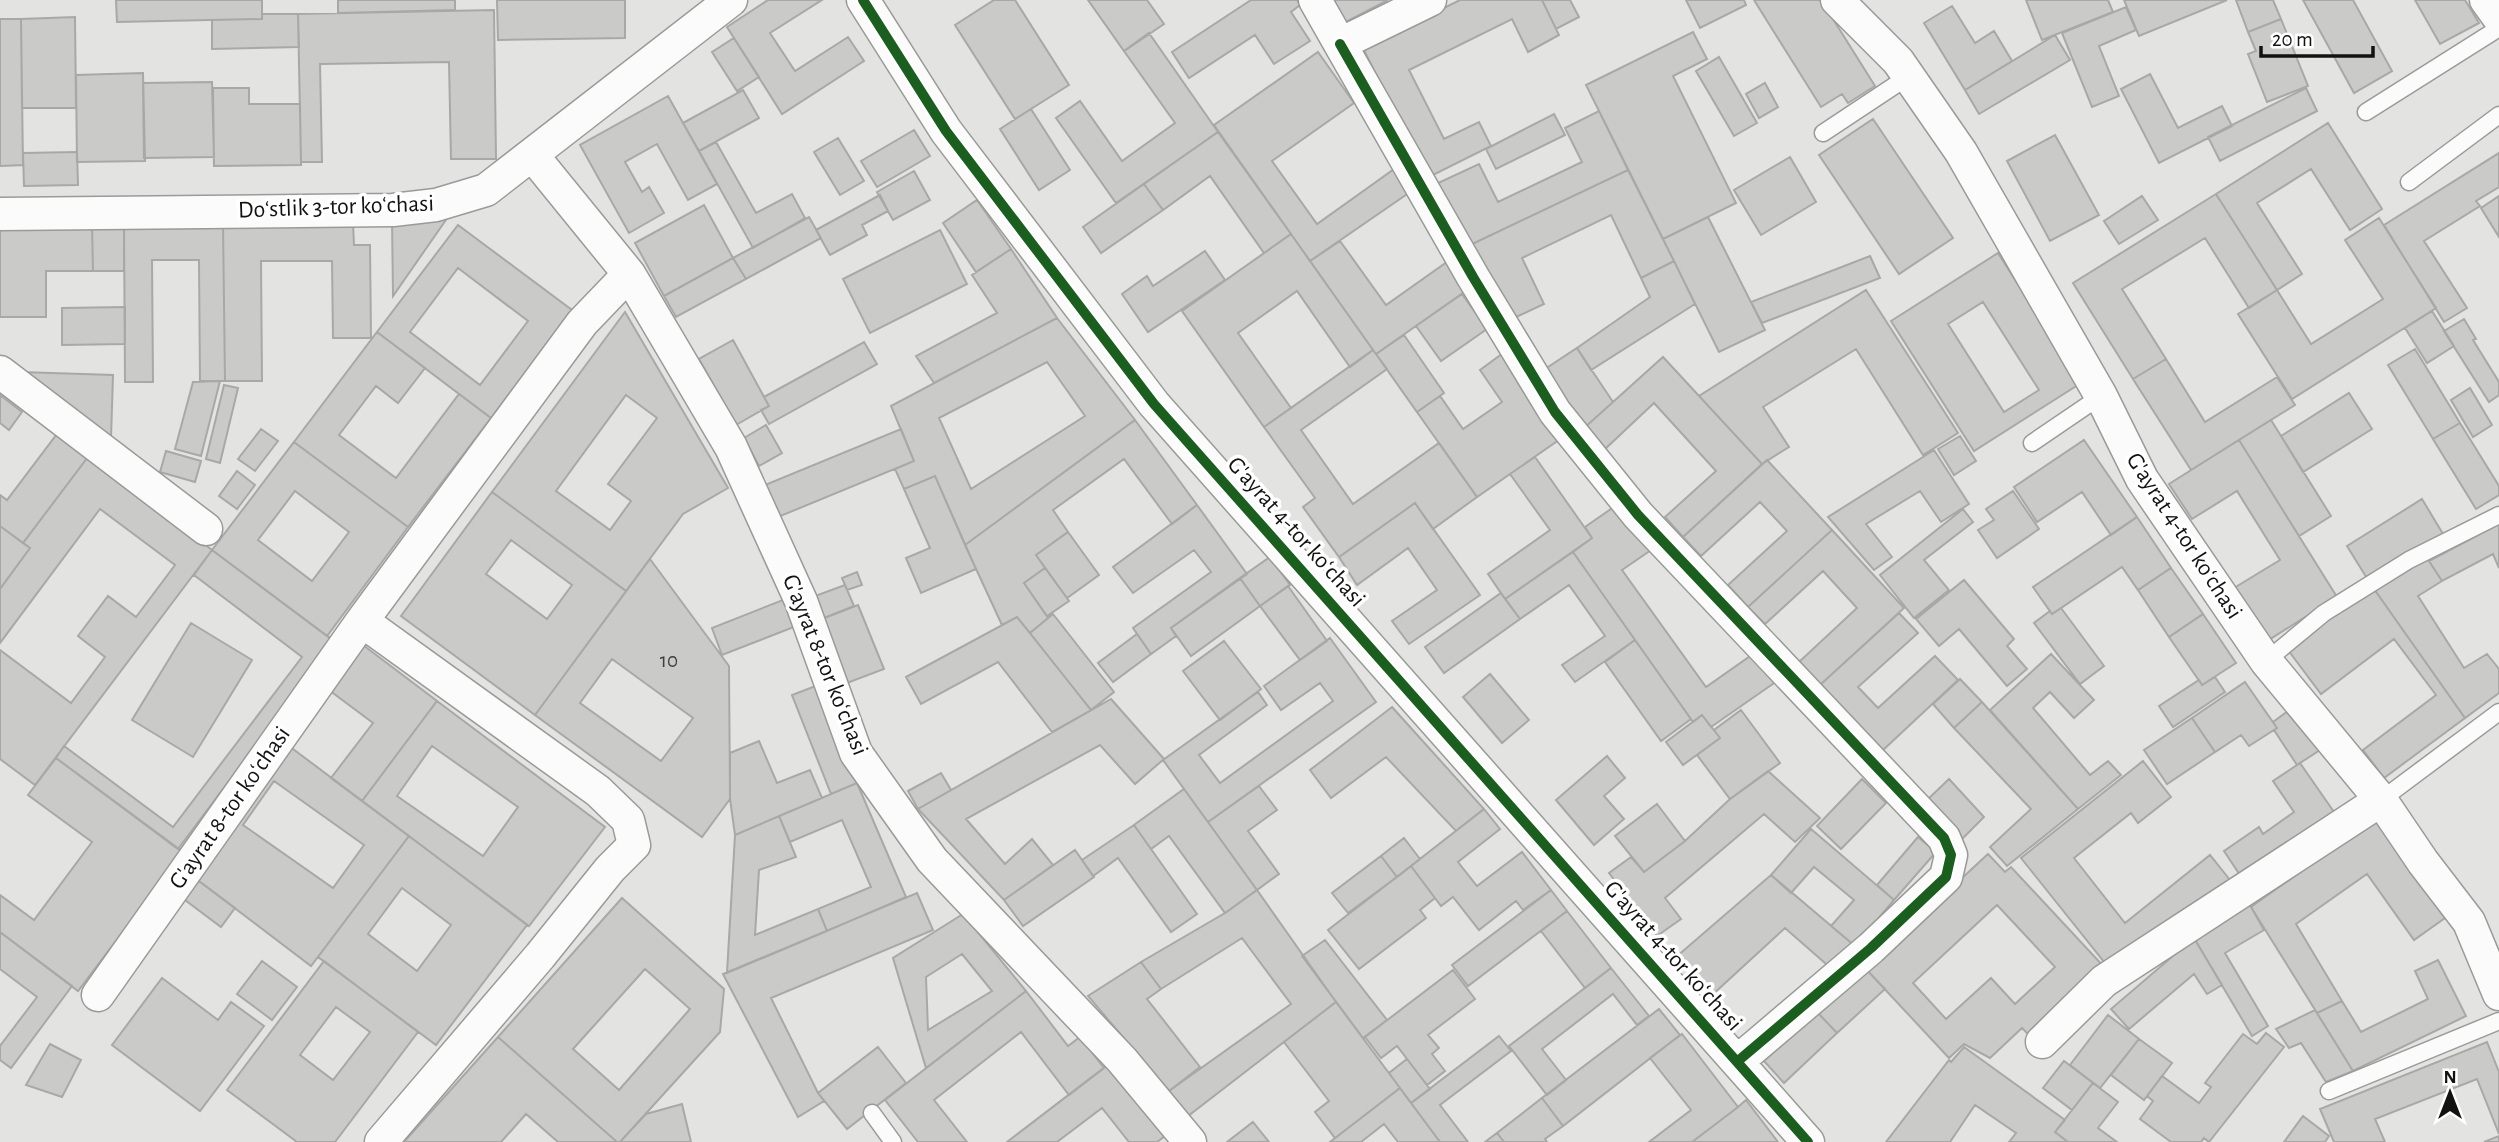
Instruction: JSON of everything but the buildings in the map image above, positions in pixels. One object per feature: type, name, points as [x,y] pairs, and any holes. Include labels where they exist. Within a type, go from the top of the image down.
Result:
[{"type":"street","name":"Doʻstlik 3-tor koʻchasi","points":[[0,214],[393,210],[425,206],[486,190],[731,0]]},
{"type":"street","name":"G'ayrat 4-tor koʻchasi","points":[[863,0],[946,131],[1154,404],[1808,1142]]},
{"type":"street","name":"G'ayrat 4-tor koʻchasi","points":[[1315,0],[1473,277],[1555,412],[1638,515],[1944,838],[1951,855],[1946,877],[1871,948],[1738,1061]]},
{"type":"street","points":[[1340,44],[1430,0]]},
{"type":"street","name":"G'ayrat 4-tor koʻchasi","points":[[1837,0],[1909,76],[1961,152],[2101,396],[2143,479],[2266,661],[2381,800],[2423,862],[2469,922],[2499,994]]},
{"type":"street","points":[[2486,0],[2499,19]]},
{"type":"street","name":"G'ayrat 8-tor koʻchasi","points":[[533,156],[629,274],[731,447],[801,601],[856,753],[932,860],[1122,1060],[1190,1142]]},
{"type":"street","name":"G'ayrat 8-tor koʻchasi","points":[[98,995],[362,621],[582,323],[629,274]]},
{"type":"street","points":[[0,372],[206,528]]},
{"type":"street","points":[[362,621],[598,791],[628,820],[634,845],[610,869],[381,1142]]},
{"type":"street","points":[[2042,1042],[2104,981],[2381,800]]},
{"type":"lane","points":[[2366,112],[2499,28]]},
{"type":"lane","points":[[1823,133],[1909,76]]},
{"type":"lane","points":[[2409,182],[2499,114]]},
{"type":"lane","points":[[2032,443],[2101,396]]},
{"type":"lane","points":[[2266,661],[2324,613],[2409,560],[2499,515]]},
{"type":"lane","points":[[2381,800],[2499,712]]},
{"type":"lane","points":[[2329,1091],[2499,1021]]},
{"type":"lane","points":[[872,1113],[893,1142]]},
{"type":"cycle path","points":[[863,0],[946,131],[1154,404],[1808,1142]]},
{"type":"cycle path","points":[[1340,44],[1473,277],[1555,412],[1638,515],[1944,838],[1951,855],[1946,877],[1871,948],[1738,1061]]}]
